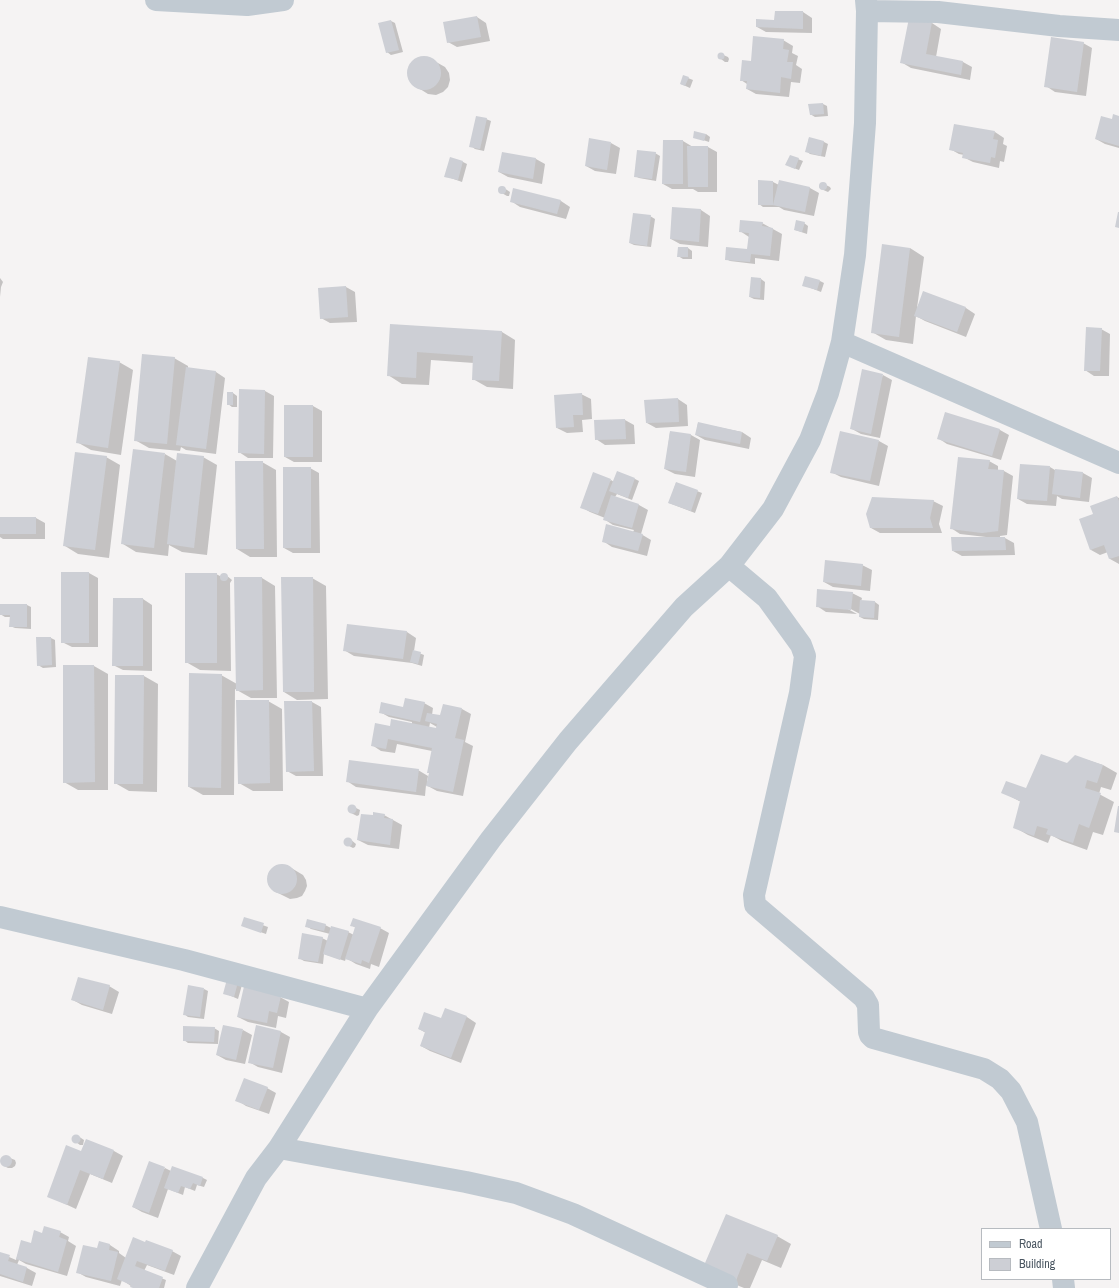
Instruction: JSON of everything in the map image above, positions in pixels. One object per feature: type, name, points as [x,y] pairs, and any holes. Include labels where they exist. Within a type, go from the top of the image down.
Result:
[{"type":"street","points":[[156,0],[247,5],[283,0]]},
{"type":"street","points":[[197,1288],[256,1178],[279,1148],[367,1008],[491,839],[568,741],[684,607],[729,566],[772,509],[810,440],[828,393],[842,342],[856,239],[865,123],[867,5],[1059,26],[1119,30]]},
{"type":"street","points":[[842,342],[1119,463]]},
{"type":"street","points":[[729,566],[767,598],[801,646],[805,656],[800,693],[754,895],[755,905],[864,998],[868,1005],[869,1032],[873,1038],[984,1069],[1000,1079],[1011,1091],[1027,1122],[1051,1228]]},
{"type":"street","points":[[0,917],[184,960],[367,1008]]},
{"type":"street","points":[[279,1148],[466,1182],[516,1193],[573,1214],[727,1285]]},
{"type":"building","points":[[775,11],[803,11],[803,29],[756,27],[756,19],[774,20]]},
{"type":"building","points":[[477,16],[481,37],[447,43],[443,22]]},
{"type":"building","points":[[909,18],[932,22],[926,54],[963,61],[961,75],[900,63]]},
{"type":"building","points":[[391,20],[399,50],[386,53],[378,23]]},
{"type":"building","points":[[753,36],[784,39],[783,49],[789,50],[787,62],[793,62],[791,79],[781,77],[780,93],[746,89],[747,81],[740,81],[742,60],[751,61]]},
{"type":"building","points":[[1051,37],[1084,42],[1077,92],[1044,87]]},
{"type":"building","points":[[721,52],[724,53],[724,59],[721,60],[718,59],[717,56],[718,53]]},
{"type":"building","points":[[421,56],[427,56],[436,61],[440,67],[440,79],[436,85],[427,90],[421,90],[412,85],[407,76],[407,70],[412,61]]},
{"type":"building","points":[[683,75],[689,77],[685,86],[680,84]]},
{"type":"building","points":[[823,103],[824,114],[810,115],[808,104]]},
{"type":"building","points":[[1113,114],[1119,116],[1119,146],[1095,139],[1101,116],[1112,119]]},
{"type":"building","points":[[476,116],[487,118],[480,149],[469,147]]},
{"type":"building","points":[[954,124],[995,131],[993,139],[998,140],[995,158],[991,157],[990,163],[962,158],[963,153],[949,150]]},
{"type":"building","points":[[694,131],[706,134],[704,141],[693,138]]},
{"type":"building","points":[[809,137],[824,141],[821,156],[805,152]]},
{"type":"building","points":[[589,138],[611,142],[607,170],[585,166]]},
{"type":"building","points":[[663,140],[683,140],[683,184],[662,184]]},
{"type":"building","points":[[687,146],[708,146],[708,187],[688,187]]},
{"type":"building","points":[[637,150],[656,152],[652,179],[634,177]]},
{"type":"building","points":[[502,152],[536,158],[533,179],[498,172]]},
{"type":"building","points":[[790,155],[799,158],[795,169],[785,165]]},
{"type":"building","points":[[450,157],[463,161],[458,180],[444,177]]},
{"type":"building","points":[[758,180],[773,181],[773,205],[758,205]]},
{"type":"building","points":[[779,180],[810,187],[805,212],[773,205]]},
{"type":"building","points":[[821,182],[825,182],[827,186],[825,190],[821,190],[819,188],[819,184]]},
{"type":"building","points":[[502,186],[505,187],[505,193],[502,194],[499,193],[498,190],[499,187]]},
{"type":"building","points":[[513,188],[561,200],[557,214],[510,202]]},
{"type":"building","points":[[672,207],[701,209],[699,242],[670,239]]},
{"type":"building","points":[[1119,212],[1119,228],[1115,227]]},
{"type":"building","points":[[633,213],[651,215],[647,246],[629,243]]},
{"type":"building","points":[[740,220],[763,222],[762,226],[773,228],[770,256],[751,254],[750,262],[725,260],[726,247],[747,249],[749,233],[739,232]]},
{"type":"building","points":[[796,220],[805,222],[802,232],[794,230]]},
{"type":"building","points":[[882,244],[910,248],[899,337],[871,333]]},
{"type":"building","points":[[678,247],[688,247],[688,257],[677,257]]},
{"type":"building","points":[[805,276],[820,280],[817,290],[802,286]]},
{"type":"building","points":[[751,277],[761,278],[760,298],[749,297]]},
{"type":"building","points":[[346,286],[348,317],[320,319],[318,288]]},
{"type":"building","points":[[923,291],[966,307],[957,332],[914,316]]},
{"type":"building","points":[[390,324],[502,331],[499,381],[472,380],[473,356],[417,352],[416,378],[387,376]]},
{"type":"building","points":[[1086,327],[1102,328],[1100,371],[1084,371]]},
{"type":"building","points":[[142,354],[175,357],[167,444],[134,441]]},
{"type":"building","points":[[88,357],[120,361],[108,448],[76,443]]},
{"type":"building","points":[[186,367],[216,371],[206,449],[176,445]]},
{"type":"building","points":[[862,369],[883,374],[871,434],[850,429]]},
{"type":"building","points":[[239,389],[265,390],[264,454],[238,453]]},
{"type":"building","points":[[227,392],[233,392],[233,405],[227,405]]},
{"type":"building","points":[[582,393],[583,415],[573,415],[574,427],[556,428],[554,395]]},
{"type":"building","points":[[678,398],[679,422],[646,423],[644,400]]},
{"type":"building","points":[[284,405],[313,405],[313,457],[284,457]]},
{"type":"building","points":[[945,412],[1000,429],[992,456],[937,439]]},
{"type":"building","points":[[625,419],[626,439],[595,440],[594,420]]},
{"type":"building","points":[[698,422],[742,432],[740,444],[695,435]]},
{"type":"building","points":[[670,431],[691,434],[686,472],[664,469]]},
{"type":"building","points":[[840,431],[879,440],[870,481],[830,473]]},
{"type":"building","points":[[133,449],[165,453],[154,548],[121,544]]},
{"type":"building","points":[[75,452],[107,456],[95,550],[63,546]]},
{"type":"building","points":[[177,453],[204,456],[194,548],[167,544]]},
{"type":"building","points":[[958,457],[990,460],[988,469],[1004,470],[998,531],[982,533],[950,529]]},
{"type":"building","points":[[235,461],[263,461],[264,549],[236,549]]},
{"type":"building","points":[[1020,464],[1050,466],[1047,501],[1017,499]]},
{"type":"building","points":[[283,467],[311,467],[311,548],[283,548]]},
{"type":"building","points":[[1055,469],[1083,472],[1080,498],[1052,494]]},
{"type":"building","points":[[617,471],[635,478],[628,498],[609,491]]},
{"type":"building","points":[[593,472],[611,479],[598,514],[580,508]]},
{"type":"building","points":[[676,482],[698,490],[691,511],[668,503]]},
{"type":"building","points":[[611,495],[639,504],[632,528],[603,520]]},
{"type":"building","points":[[1117,496],[1119,501],[1119,556],[1109,559],[1104,545],[1090,550],[1079,519],[1093,514],[1090,506]]},
{"type":"building","points":[[872,497],[934,500],[930,518],[933,528],[870,528],[866,514]]},
{"type":"building","points":[[0,517],[36,517],[36,534],[0,534]]},
{"type":"building","points":[[606,524],[643,534],[638,551],[602,542]]},
{"type":"building","points":[[951,537],[1005,537],[1006,550],[952,551]]},
{"type":"building","points":[[825,560],[863,564],[861,586],[823,582]]},
{"type":"building","points":[[61,572],[89,572],[89,643],[61,643]]},
{"type":"building","points":[[185,573],[217,573],[217,663],[185,663]]},
{"type":"building","points":[[222,573],[226,573],[228,577],[226,581],[222,581],[220,579],[220,575]]},
{"type":"building","points":[[234,577],[262,577],[263,690],[236,691]]},
{"type":"building","points":[[281,577],[313,577],[314,692],[283,692]]},
{"type":"building","points":[[817,589],[853,592],[851,610],[816,607]]},
{"type":"building","points":[[113,598],[143,598],[143,666],[112,666]]},
{"type":"building","points":[[860,600],[875,601],[874,618],[859,617]]},
{"type":"building","points":[[0,604],[27,604],[27,627],[9,627],[10,615],[0,615]]},
{"type":"building","points":[[347,624],[407,631],[403,659],[343,651]]},
{"type":"building","points":[[36,637],[51,637],[52,665],[37,666]]},
{"type":"building","points":[[413,650],[421,652],[418,664],[410,662]]},
{"type":"building","points":[[63,665],[94,665],[95,782],[63,783]]},
{"type":"building","points":[[189,673],[222,674],[221,788],[188,787]]},
{"type":"building","points":[[115,675],[144,675],[143,784],[114,784]]},
{"type":"building","points":[[405,698],[425,702],[420,722],[379,713],[381,702],[403,707]]},
{"type":"building","points":[[236,700],[269,700],[270,783],[238,784]]},
{"type":"building","points":[[284,701],[312,701],[314,771],[286,772]]},
{"type":"building","points":[[443,704],[462,708],[455,738],[464,740],[453,792],[426,786],[432,748],[388,739],[386,749],[371,746],[375,723],[390,726],[391,719],[436,728],[437,724],[425,721],[427,713],[440,715]]},
{"type":"building","points":[[1041,754],[1067,763],[1075,755],[1103,765],[1097,783],[1087,780],[1085,788],[1101,793],[1089,828],[1079,824],[1073,843],[1046,834],[1048,829],[1037,826],[1034,836],[1013,828],[1020,801],[1001,793],[1006,781],[1026,788]]},
{"type":"building","points":[[349,760],[419,769],[416,792],[346,782]]},
{"type":"building","points":[[350,805],[354,805],[356,809],[354,813],[350,813],[348,811],[348,807]]},
{"type":"building","points":[[1119,806],[1119,833],[1114,832]]},
{"type":"building","points":[[373,812],[385,814],[384,818],[393,819],[390,845],[357,840],[361,814],[373,815]]},
{"type":"building","points":[[346,838],[350,838],[352,842],[350,846],[346,846],[344,844],[344,840]]},
{"type":"building","points":[[282,864],[293,868],[297,879],[293,890],[282,894],[271,890],[267,879],[271,868]]},
{"type":"building","points":[[244,917],[264,923],[261,933],[241,926]]},
{"type":"building","points":[[353,918],[381,927],[369,963],[362,960],[361,964],[345,959],[355,927],[350,926]]},
{"type":"building","points":[[307,919],[326,924],[324,931],[305,927]]},
{"type":"building","points":[[331,926],[349,931],[340,960],[323,954]]},
{"type":"building","points":[[302,933],[323,937],[318,962],[298,959]]},
{"type":"building","points":[[78,977],[110,985],[103,1010],[71,1000]]},
{"type":"building","points":[[227,979],[238,982],[234,997],[223,994]]},
{"type":"building","points":[[245,982],[281,996],[277,1013],[269,1011],[267,1023],[237,1017]]},
{"type":"building","points":[[188,985],[204,988],[200,1017],[183,1015]]},
{"type":"building","points":[[445,1008],[467,1016],[451,1058],[420,1046],[425,1032],[418,1029],[424,1012],[441,1018]]},
{"type":"building","points":[[223,1025],[243,1029],[236,1060],[216,1055]]},
{"type":"building","points":[[256,1025],[281,1031],[273,1068],[248,1063]]},
{"type":"building","points":[[183,1026],[215,1027],[214,1042],[183,1041]]},
{"type":"building","points":[[244,1078],[268,1087],[259,1110],[235,1101]]},
{"type":"building","points":[[74,1135],[78,1135],[80,1139],[78,1143],[74,1143],[72,1141],[72,1137]]},
{"type":"building","points":[[86,1139],[114,1150],[103,1179],[80,1170],[67,1205],[47,1197],[66,1145],[81,1151]]},
{"type":"building","points":[[4,1155],[8,1155],[12,1161],[8,1167],[4,1167],[0,1163],[0,1159]]},
{"type":"building","points":[[149,1161],[165,1167],[149,1213],[132,1207]]},
{"type":"building","points":[[172,1166],[203,1177],[200,1186],[193,1183],[190,1189],[181,1186],[178,1193],[164,1188]]},
{"type":"building","points":[[726,1214],[778,1235],[767,1261],[747,1253],[735,1283],[702,1270]]},
{"type":"building","points":[[44,1226],[61,1231],[59,1237],[67,1240],[58,1272],[16,1259],[21,1240],[31,1243],[34,1230],[42,1233]]},
{"type":"building","points":[[133,1237],[173,1250],[165,1271],[137,1261],[135,1266],[163,1277],[159,1288],[133,1288],[130,1287],[131,1285],[117,1279]]},
{"type":"building","points":[[99,1241],[110,1244],[109,1250],[118,1252],[111,1281],[76,1273],[83,1245],[97,1248]]},
{"type":"building","points":[[0,1252],[10,1255],[8,1261],[27,1267],[23,1282],[0,1274]]}]
